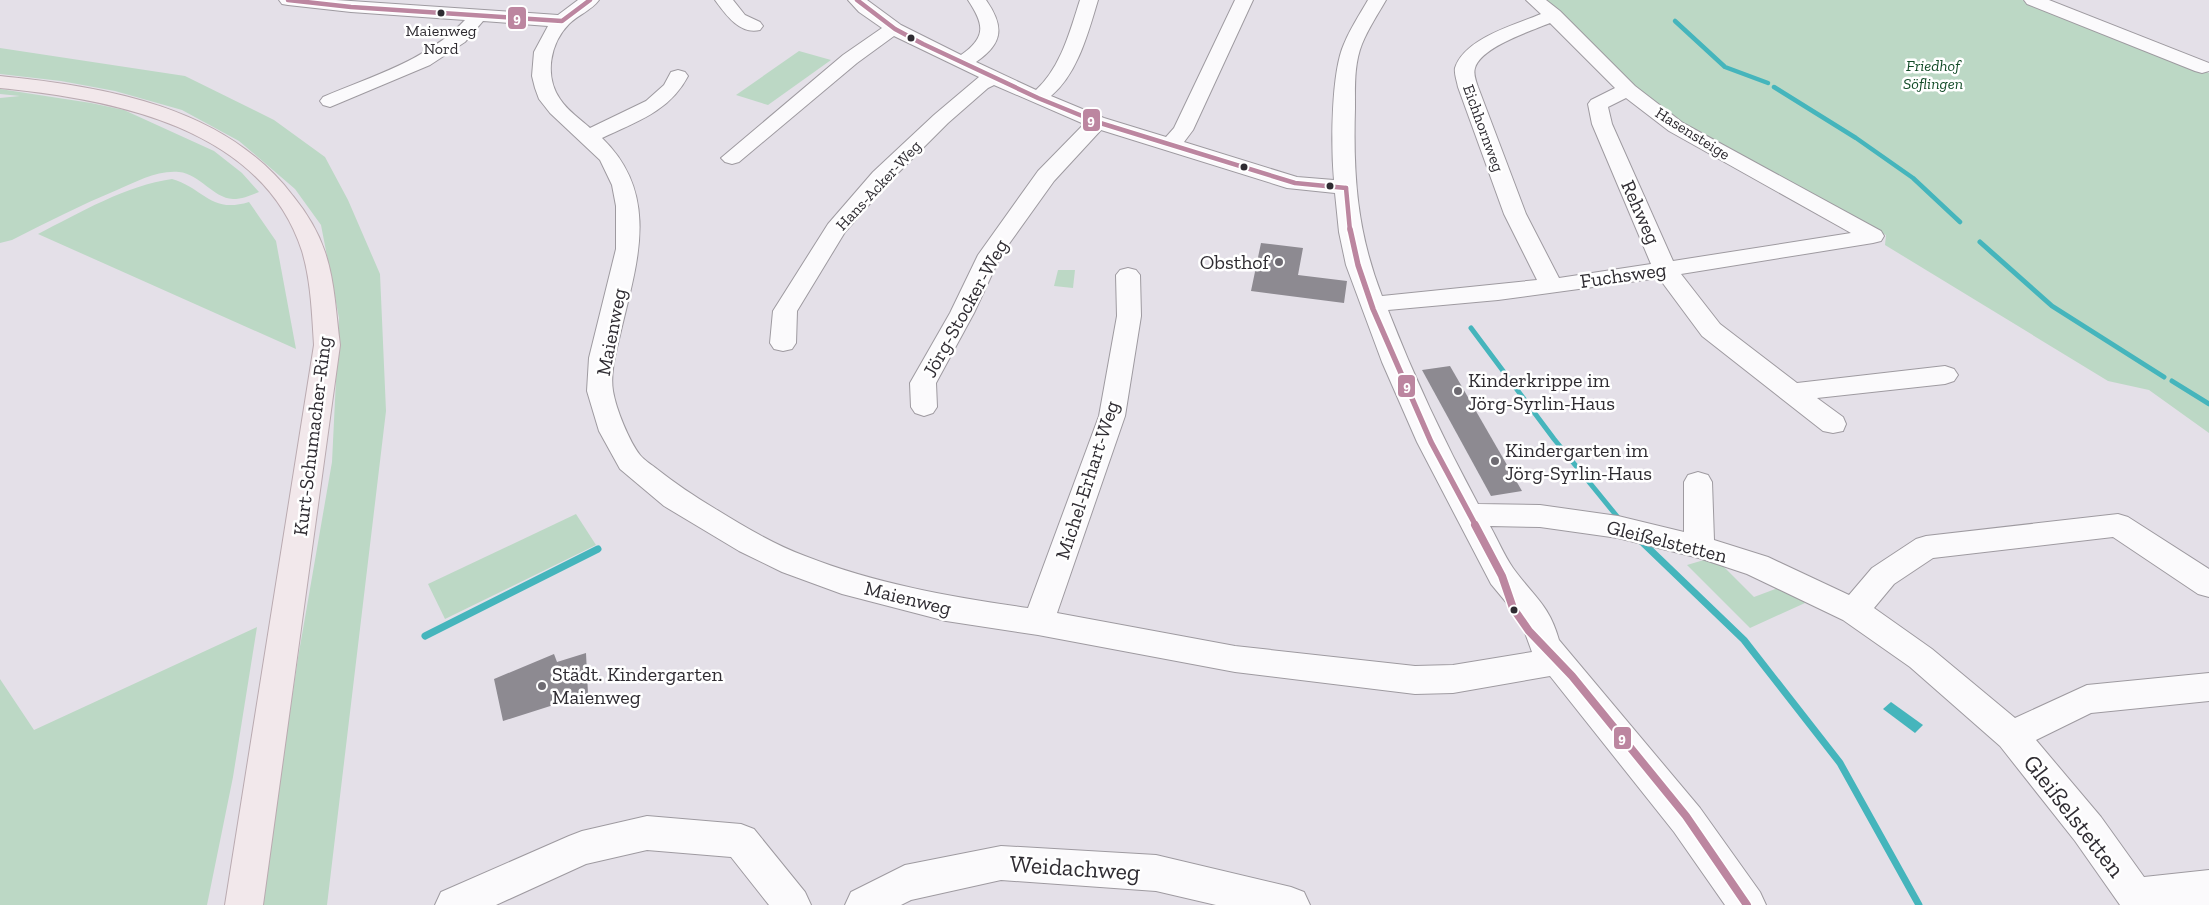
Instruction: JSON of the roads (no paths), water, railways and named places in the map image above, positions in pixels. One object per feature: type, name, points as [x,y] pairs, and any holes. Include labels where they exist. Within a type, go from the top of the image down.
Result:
[{"type":"main road","name":"Kurt-Schumacher-Ring","points":[[0,82],[102,96],[168,117],[220,140],[238,151],[279,192],[298,219],[313,250],[320,279],[327,345],[244,905]]},
{"type":"street","points":[[288,0],[562,21]]},
{"type":"street","name":"Maienweg","points":[[590,0],[562,21],[546,46],[540,68],[543,87],[556,108],[589,136],[613,163],[626,190],[628,249],[602,358],[600,391],[613,431],[630,462],[674,498],[749,543],[793,564],[842,582],[946,609],[1038,622],[1234,659],[1415,680],[1453,679],[1552,653]]},
{"type":"street","points":[[724,0],[739,19],[754,26]]},
{"type":"street","points":[[857,0],[894,29],[1038,98],[1097,122],[1295,183],[1346,188]]},
{"type":"street","points":[[963,62],[988,43],[992,30],[986,12],[977,0]]},
{"type":"street","points":[[1038,98],[1055,83],[1077,40],[1089,0]]},
{"type":"street","points":[[1171,144],[1183,130],[1244,0]]},
{"type":"street","points":[[1377,0],[1353,44],[1346,70],[1343,161],[1350,232],[1372,304],[1422,423],[1502,576],[1506,596],[1514,613],[1526,629],[1552,653],[1687,820],[1747,905]]},
{"type":"street","name":"Hasensteige","points":[[1535,0],[1554,15],[1628,90],[1676,127],[1873,236]]},
{"type":"street","points":[[2033,0],[2202,67]]},
{"type":"street","name":"Eichhornweg","points":[[1551,285],[1515,214],[1468,87],[1464,69],[1469,58],[1485,45],[1554,15]]},
{"type":"street","points":[[330,101],[423,62],[458,38],[478,16]]},
{"type":"street","points":[[732,158],[850,59],[883,34],[894,29]]},
{"type":"street","points":[[589,136],[653,106],[668,94],[675,85],[678,76]]},
{"type":"street","name":"Hans-Acker-Weg","points":[[783,343],[785,311],[836,229],[881,177],[941,119],[981,84],[994,77]]},
{"type":"street","name":"Rehweg","points":[[1628,90],[1598,104],[1602,124],[1666,269],[1711,330],[1833,424]]},
{"type":"street","name":"Jörg-Stocker-Weg","points":[[924,407],[923,383],[962,313],[990,255],[1046,176],[1097,122]]},
{"type":"street","name":"Fuchsweg","points":[[1372,304],[1440,300],[1551,285],[1873,236]]},
{"type":"street","name":"Michel-Erhart-Weg","points":[[1038,622],[1112,416],[1129,316],[1128,276]]},
{"type":"street","points":[[1792,392],[1944,375]]},
{"type":"street","points":[[1698,482],[1699,547]]},
{"type":"street","name":"Gleißelstetten","points":[[1469,515],[1550,517],[1618,527],[1699,547],[1757,565],[1854,611],[1921,658],[2012,736],[2088,829],[2138,901],[2209,888]]},
{"type":"street","points":[[1854,611],[1883,576],[1926,547],[2118,525],[2209,585]]},
{"type":"street","name":"Gleißelstetten","points":[[2012,736],[2086,699],[2209,687]]},
{"type":"street","points":[[454,905],[582,848],[647,833],[742,841],[792,905]]},
{"type":"street","name":"Weidachweg","points":[[864,905],[905,883],[1001,863],[1156,873],[1291,905]]},
{"type":"water","points":[[1891,702],[1923,725],[1915,733],[1883,709]]},
{"type":"waterway","points":[[1675,21],[1725,67],[1768,83]]},
{"type":"waterway","points":[[1774,87],[1856,138],[1913,178],[1960,222]]},
{"type":"waterway","points":[[1980,242],[2052,306],[2164,377]]},
{"type":"waterway","points":[[1471,328],[1554,439],[1620,520]]},
{"type":"waterway","points":[[2172,381],[2209,404]]},
{"type":"waterway","points":[[1641,541],[1744,640],[1840,763],[1919,905]]},
{"type":"waterway","points":[[425,636],[598,549]]},
{"type":"place","name":"Maienweg Nord","points":[[441,13]]},
{"type":"place","name":"Obsthof","points":[[1279,262]]},
{"type":"place","name":"Kinderkrippe im Jörg-Syrlin-Haus","points":[[1458,391]]},
{"type":"place","name":"Kindergarten im Jörg-Syrlin-Haus","points":[[1495,461]]},
{"type":"place","name":"Städt. Kindergarten Maienweg","points":[[542,686]]},
{"type":"park label","name":"Friedhof Söflingen","points":[[1933,74]]}]
